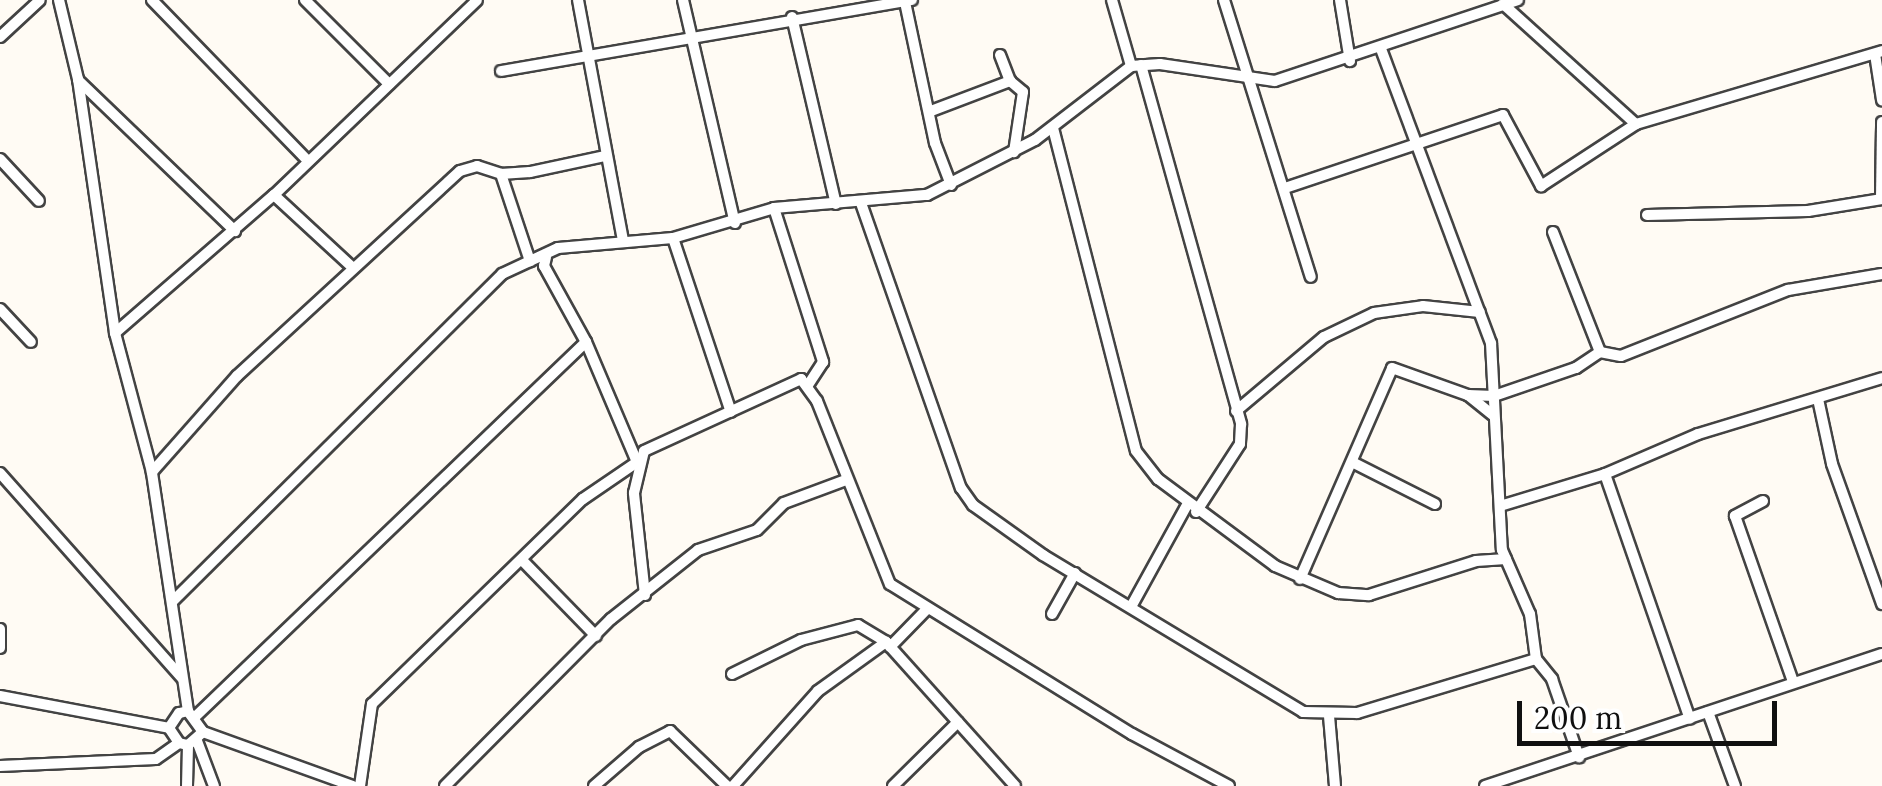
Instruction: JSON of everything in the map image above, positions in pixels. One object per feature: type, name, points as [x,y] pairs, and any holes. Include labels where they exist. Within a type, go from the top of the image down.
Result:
[{"type":"street","points":[[0,36],[40,0]]},
{"type":"street","points":[[59,0],[78,79],[116,333],[152,472],[192,713],[187,786]]},
{"type":"street","points":[[152,0],[308,160]]},
{"type":"street","points":[[116,333],[235,231],[477,0]]},
{"type":"street","points":[[578,0],[622,240]]},
{"type":"street","points":[[683,0],[735,223]]},
{"type":"street","points":[[1112,0],[1136,66],[1236,411],[1240,444],[1192,508],[1132,604]]},
{"type":"street","points":[[1224,0],[1311,277]]},
{"type":"street","points":[[1340,0],[1350,60]]},
{"type":"street","points":[[172,601],[502,274],[546,257],[558,248],[673,238],[735,223],[774,208],[910,199],[951,185],[1014,152],[1136,66],[1275,80],[1350,60],[1517,0]]},
{"type":"street","points":[[501,71],[792,17],[908,1],[951,185]]},
{"type":"street","points":[[311,2],[389,84]]},
{"type":"street","points":[[1503,4],[1636,124]]},
{"type":"street","points":[[792,17],[836,204]]},
{"type":"street","points":[[1380,49],[1491,343],[1492,415],[1506,559],[1530,614],[1536,659],[1552,679],[1579,757]]},
{"type":"street","points":[[1284,188],[1414,143],[1508,116],[1541,186],[1636,124],[1879,52],[1882,100]]},
{"type":"street","points":[[1000,55],[1010,81],[1024,92],[1014,152]]},
{"type":"street","points":[[78,79],[235,231]]},
{"type":"street","points":[[931,110],[1010,81]]},
{"type":"street","points":[[1646,214],[1790,212],[1881,199],[1882,122]]},
{"type":"street","points":[[1052,128],[1136,451],[1192,508],[1300,578],[1369,596],[1476,561],[1506,559]]},
{"type":"street","points":[[152,472],[236,376],[460,172],[477,166],[500,174],[605,156]]},
{"type":"street","points":[[0,158],[39,201]]},
{"type":"street","points":[[500,174],[530,261]]},
{"type":"street","points":[[274,195],[352,267]]},
{"type":"street","points":[[861,203],[961,488],[994,521],[1303,712],[1329,716],[1536,659]]},
{"type":"street","points":[[774,208],[822,362],[808,386]]},
{"type":"street","points":[[1553,232],[1600,352]]},
{"type":"street","points":[[673,238],[731,412]]},
{"type":"street","points":[[546,257],[544,266],[586,342],[637,462],[645,595]]},
{"type":"street","points":[[1300,578],[1392,368],[1468,395],[1494,396],[1576,368],[1600,352],[1621,356],[1788,290],[1882,274]]},
{"type":"street","points":[[1236,411],[1324,337],[1374,312],[1423,306],[1480,312]]},
{"type":"street","points":[[0,309],[32,342]]},
{"type":"street","points":[[169,728],[179,713],[192,713],[586,342]]},
{"type":"street","points":[[1500,506],[1605,474],[1698,434],[1882,378]]},
{"type":"street","points":[[0,696],[169,728],[192,740],[356,786],[372,704],[583,499],[637,462],[644,450],[731,412],[784,383],[801,379],[808,386],[890,584],[1132,734],[1229,786]]},
{"type":"street","points":[[1468,395],[1492,415]]},
{"type":"street","points":[[1818,399],[1832,464],[1882,604]]},
{"type":"street","points":[[1352,462],[1435,504]]},
{"type":"street","points":[[0,473],[184,681]]},
{"type":"street","points":[[1605,474],[1690,719]]},
{"type":"street","points":[[444,786],[596,636],[698,550],[757,530],[784,503],[846,480]]},
{"type":"street","points":[[1763,501],[1735,516],[1793,682]]},
{"type":"street","points":[[522,560],[596,636]]},
{"type":"street","points":[[1052,614],[1075,573]]},
{"type":"street","points":[[594,786],[639,747],[670,731],[730,786],[818,691],[888,645],[928,608]]},
{"type":"street","points":[[732,674],[801,640],[854,624],[888,645],[1015,786]]},
{"type":"street","points":[[0,629],[0,648]]},
{"type":"street","points":[[1485,786],[1882,654]]},
{"type":"street","points":[[1708,712],[1735,786]]},
{"type":"street","points":[[1329,716],[1335,786]]},
{"type":"street","points":[[893,786],[958,722]]},
{"type":"street","points":[[0,766],[156,759],[192,740]]},
{"type":"street","points":[[192,740],[214,786]]}]
